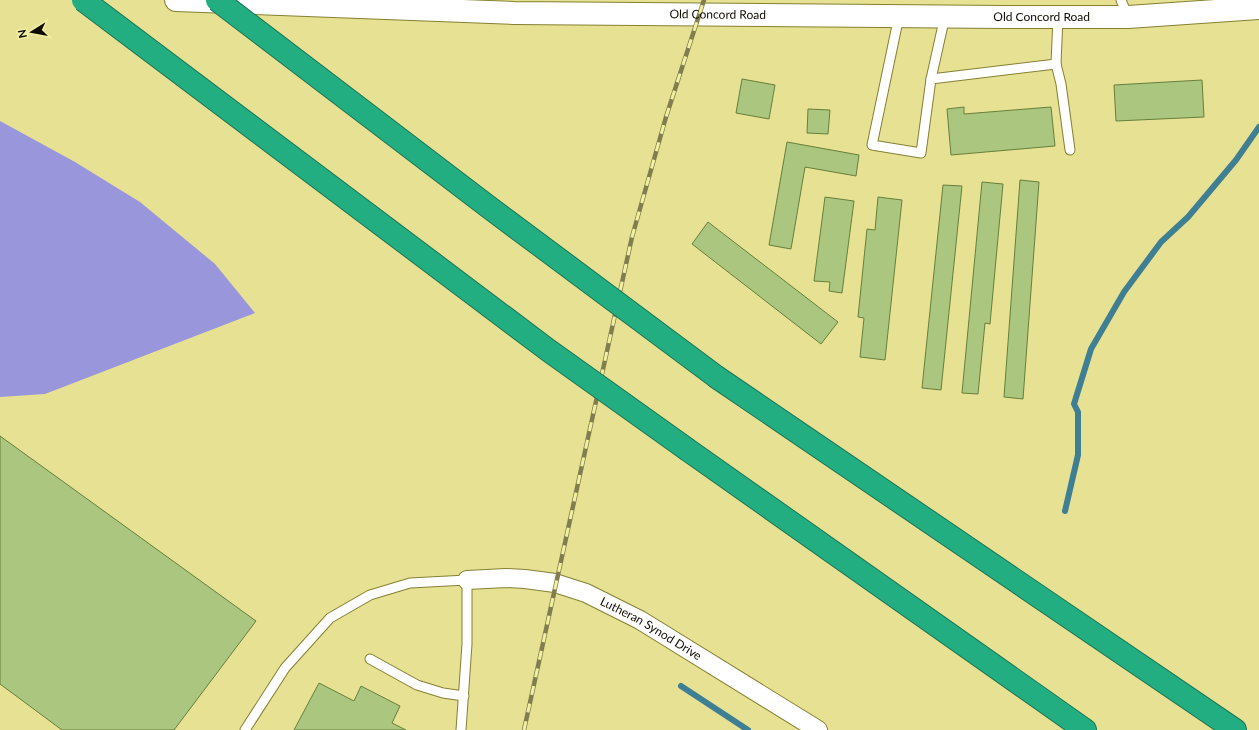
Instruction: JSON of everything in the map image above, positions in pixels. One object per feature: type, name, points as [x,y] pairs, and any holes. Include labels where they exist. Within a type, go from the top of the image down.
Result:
[{"type":"highway","points":[[83,0],[548,350],[1085,730]]},
{"type":"highway","points":[[217,0],[490,208],[718,378],[1235,730]]},
{"type":"main road","name":"Old Concord Road","points":[[176,0],[514,13],[899,16],[1058,17],[1124,8],[1259,8]]},
{"type":"street","name":"Lutheran Synod Drive","points":[[467,580],[506,578],[526,579],[555,583],[586,593],[640,620],[818,730]]},
{"type":"lane","points":[[899,16],[872,145],[921,153],[931,79],[945,16]]},
{"type":"lane","points":[[1058,17],[1056,64],[1061,84],[1070,150]]},
{"type":"lane","points":[[931,79],[1056,64]]},
{"type":"lane","points":[[245,730],[285,668],[330,618],[370,595],[410,583],[467,580],[467,644],[461,730]]},
{"type":"lane","points":[[370,659],[417,685],[443,693],[464,696]]},
{"type":"shaded area","points":[[0,121],[75,162],[140,202],[215,264],[255,313],[45,394],[0,397]]},
{"type":"building","points":[[742,79],[775,85],[769,119],[736,113]]},
{"type":"building","points":[[1202,80],[1204,117],[1116,121],[1114,85]]},
{"type":"building","points":[[964,107],[964,114],[1051,107],[1055,146],[951,155],[947,109]]},
{"type":"building","points":[[808,109],[830,110],[828,134],[807,133]]},
{"type":"building","points":[[787,142],[859,155],[856,176],[805,167],[791,249],[769,245]]},
{"type":"building","points":[[1020,180],[1039,182],[1023,399],[1004,397]]},
{"type":"building","points":[[982,182],[1003,184],[990,324],[985,323],[978,394],[962,393]]},
{"type":"building","points":[[943,185],[962,186],[941,390],[922,388]]},
{"type":"building","points":[[825,197],[854,201],[842,293],[829,291],[830,282],[814,281]]},
{"type":"building","points":[[878,197],[902,200],[885,360],[860,357],[864,318],[858,317],[867,229],[875,230]]},
{"type":"building","points":[[708,222],[838,322],[821,344],[692,244]]},
{"type":"building","points":[[0,436],[256,621],[174,730],[62,730],[0,684]]},
{"type":"building","points":[[319,683],[354,701],[361,686],[400,706],[392,723],[406,730],[294,730]]},
{"type":"waterway","points":[[1065,511],[1078,455],[1078,412],[1074,404],[1091,349],[1124,292],[1161,242],[1188,217],[1236,160],[1259,127]]},
{"type":"waterway","points":[[681,686],[748,730]]},
{"type":"railway","points":[[524,730],[632,237],[666,117],[704,0]]}]
